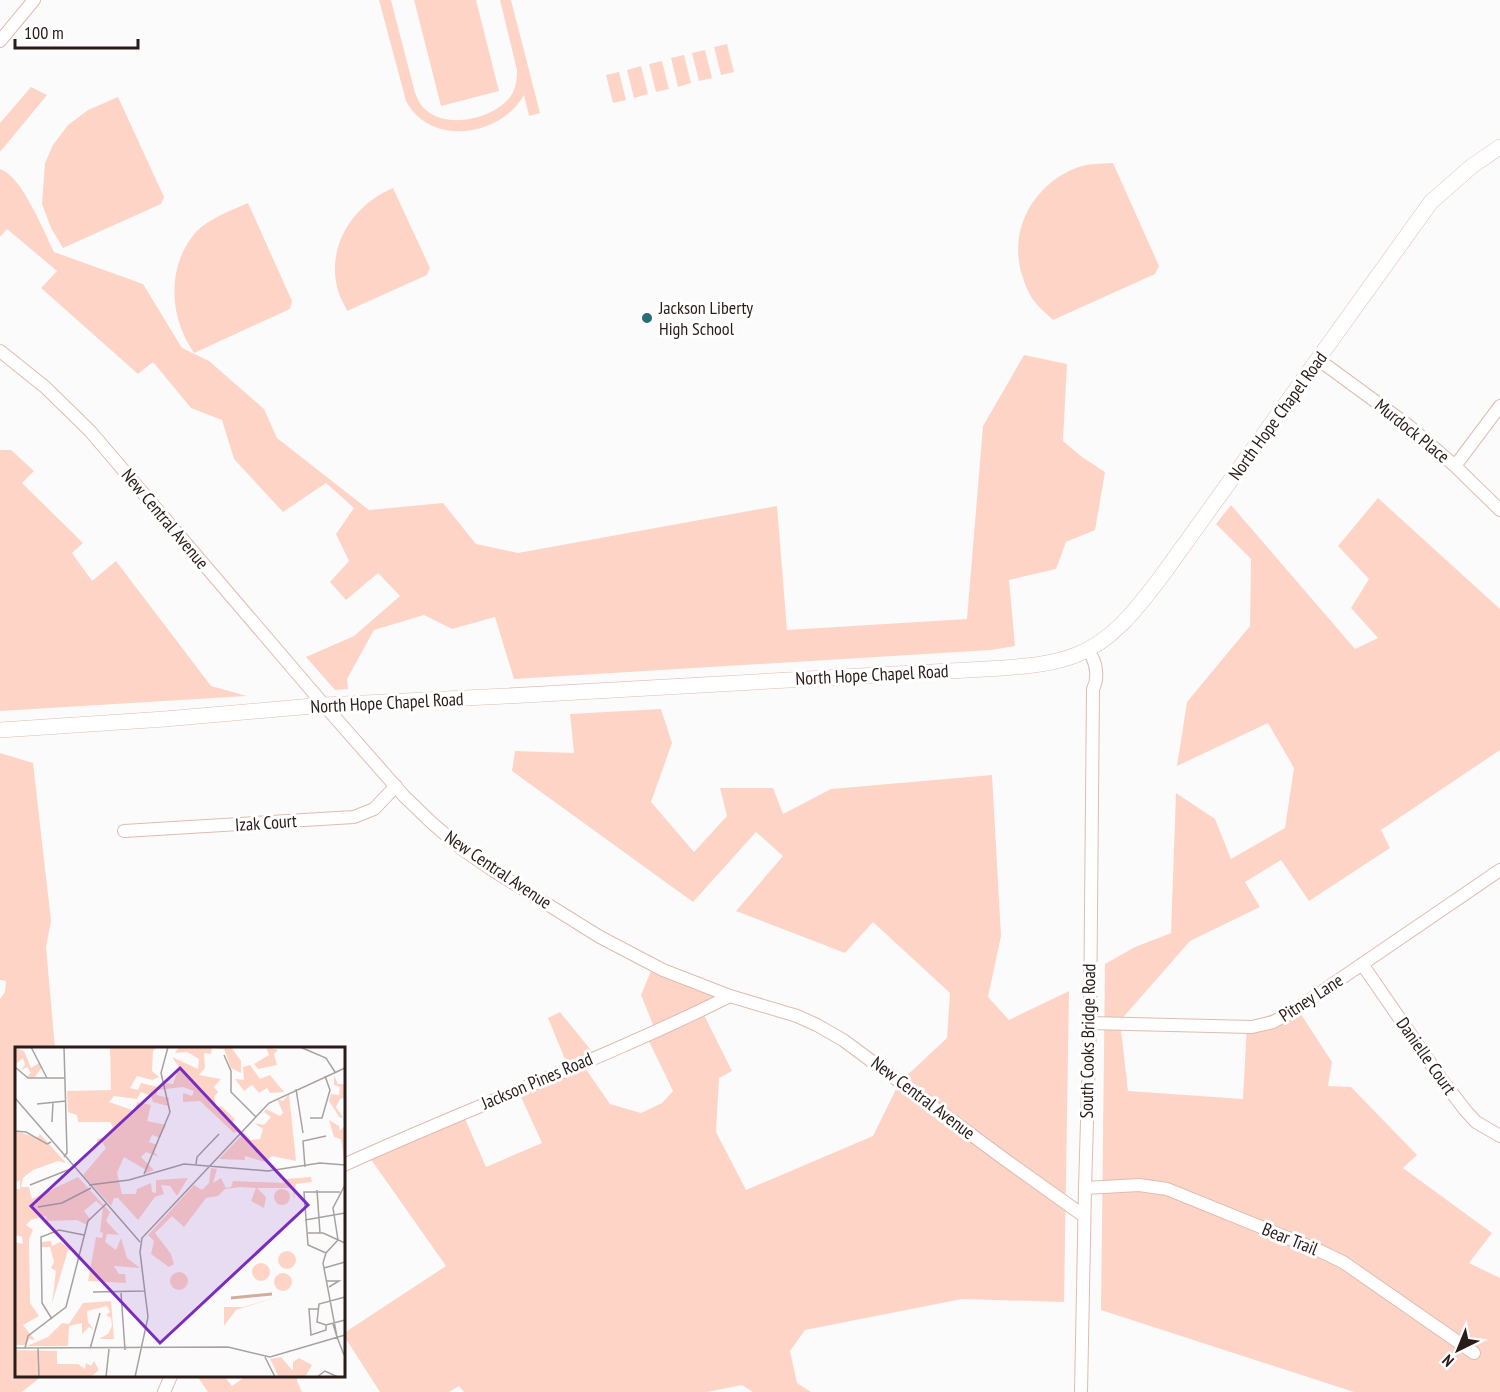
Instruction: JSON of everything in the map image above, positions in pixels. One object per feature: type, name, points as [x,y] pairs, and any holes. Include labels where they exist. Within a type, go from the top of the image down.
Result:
[{"type":"main road","name":"North Hope Chapel Road","points":[[0,730],[153,720],[324,705],[1003,668],[1038,665],[1092,652],[1129,617],[1146,597],[1431,202],[1472,166],[1500,147]]},
{"type":"street","points":[[0,41],[34,0]]},
{"type":"street","name":"New Central Avenue","points":[[0,351],[45,387],[90,431],[324,705],[396,786],[454,843],[600,937],[663,970],[730,996],[796,1016],[843,1040],[1084,1216]]},
{"type":"street","name":"Murdock Place","points":[[1319,360],[1409,426],[1455,466],[1500,510]]},
{"type":"street","points":[[1455,466],[1500,406]]},
{"type":"street","name":"South Cooks Bridge Road","points":[[1082,1390],[1084,1188],[1090,1023],[1093,690],[1089,682],[1089,663],[1092,652]]},
{"type":"street","name":"Izak Court","points":[[124,831],[354,817],[374,809],[396,786]]},
{"type":"street","name":"Pitney Lane","points":[[1090,1023],[1252,1027],[1273,1022],[1292,1012],[1500,870]]},
{"type":"street","name":"Danielle Court","points":[[1362,964],[1465,1110],[1476,1122],[1500,1136]]},
{"type":"street","name":"Jackson Pines Road","points":[[345,1165],[416,1132],[697,1013],[730,996]]},
{"type":"street","name":"Bear Trail","points":[[1084,1188],[1138,1185],[1167,1189],[1320,1251],[1343,1262],[1473,1353]]},
{"type":"street","points":[[164,1392],[171,1377]]},
{"type":"street","points":[[1082,1390],[1094,1392]]},
{"type":"shaded area","points":[[379,0],[391,0],[415,93],[420,104],[434,115],[457,120],[481,116],[493,111],[502,105],[514,91],[517,70],[500,0],[511,0],[540,113],[529,116],[524,95],[513,109],[499,120],[465,131],[448,130],[431,125],[417,116],[406,101]]},
{"type":"shaded area","points":[[414,0],[476,0],[499,91],[441,106]]},
{"type":"shaded area","points":[[727,44],[734,72],[721,75],[714,47]]},
{"type":"shaded area","points":[[705,50],[712,78],[699,81],[692,53]]},
{"type":"shaded area","points":[[684,55],[691,83],[678,87],[671,58]]},
{"type":"shaded area","points":[[662,61],[669,89],[656,92],[649,64]]},
{"type":"shaded area","points":[[641,66],[648,94],[634,98],[627,70]]},
{"type":"shaded area","points":[[619,72],[626,100],[613,103],[606,75]]},
{"type":"shaded area","points":[[31,87],[47,95],[0,152],[0,123]]},
{"type":"shaded area","points":[[118,97],[164,197],[161,204],[63,248],[51,228],[42,204],[45,163],[53,145],[68,125],[88,110]]},
{"type":"shaded area","points":[[1113,163],[1159,266],[1155,274],[1053,320],[1032,298],[1022,275],[1018,242],[1022,226],[1036,197],[1061,176],[1085,165]]},
{"type":"shaded area","points":[[0,169],[16,182],[24,193],[54,252],[143,284],[182,348],[209,361],[264,409],[277,438],[369,510],[443,503],[476,544],[518,553],[777,506],[787,630],[967,619],[983,426],[1024,355],[1067,364],[1063,441],[1105,472],[1095,530],[1066,542],[1056,569],[1009,580],[1015,646],[991,650],[514,679],[495,617],[452,629],[424,615],[374,630],[347,679],[348,689],[335,690],[306,657],[354,636],[400,596],[378,573],[346,600],[330,582],[349,561],[336,534],[354,508],[326,483],[283,512],[234,459],[222,420],[191,408],[153,362],[138,374],[41,288],[57,271],[7,229],[0,237]]},
{"type":"shaded area","points":[[393,188],[430,268],[427,275],[347,311],[339,294],[335,277],[335,261],[339,245],[345,230],[365,205]]},
{"type":"shaded area","points":[[248,203],[292,301],[290,309],[194,353],[184,335],[175,303],[175,278],[182,253],[201,227],[220,215]]},
{"type":"shaded area","points":[[0,450],[11,450],[34,471],[22,483],[83,543],[72,553],[92,581],[116,561],[211,686],[247,696],[0,711]]},
{"type":"shaded area","points":[[1378,498],[1500,609],[1500,750],[1381,830],[1390,848],[1309,901],[1281,860],[1245,882],[1260,907],[1190,941],[1120,1021],[1128,1091],[1243,1099],[1247,1024],[1295,1005],[1332,1062],[1328,1086],[1351,1087],[1417,1155],[1403,1168],[1492,1233],[1469,1263],[1500,1278],[1500,1392],[1354,1392],[1101,1310],[1105,964],[1135,947],[1171,933],[1176,793],[1215,819],[1231,859],[1285,828],[1294,768],[1268,723],[1177,766],[1187,702],[1250,626],[1251,559],[1216,524],[1231,505],[1355,649],[1378,638],[1351,608],[1369,579],[1338,546]]},
{"type":"shaded area","points":[[661,709],[672,743],[651,802],[694,852],[727,816],[720,788],[773,788],[783,814],[831,789],[992,775],[1001,936],[988,997],[1009,1020],[1069,991],[1064,1302],[962,1299],[805,1330],[790,1351],[797,1383],[811,1392],[753,1392],[742,1385],[707,1392],[464,1392],[459,1386],[449,1392],[380,1392],[345,1338],[345,1332],[446,1266],[365,1151],[460,1107],[486,1167],[542,1143],[516,1086],[567,1064],[548,1018],[560,1012],[594,1054],[581,1062],[610,1104],[641,1113],[662,1103],[673,1091],[644,1031],[654,1027],[641,995],[653,966],[727,993],[699,1005],[732,1071],[719,1078],[716,1132],[746,1190],[873,1136],[899,1083],[947,1038],[950,993],[873,922],[845,953],[736,911],[783,856],[756,832],[693,902],[512,771],[515,751],[574,753],[570,714]]},
{"type":"shaded area","points":[[0,753],[33,763],[51,921],[46,947],[55,1047],[15,1047],[15,1377],[41,1377],[22,1392],[0,1392],[0,999],[5,992],[6,981],[0,980]]},
{"type":"shaded area","points":[[198,1377],[225,1377],[232,1386],[245,1377],[297,1377],[302,1392],[208,1392]]},
{"type":"place","name":"Jackson Liberty High School","points":[[647,318]]}]
